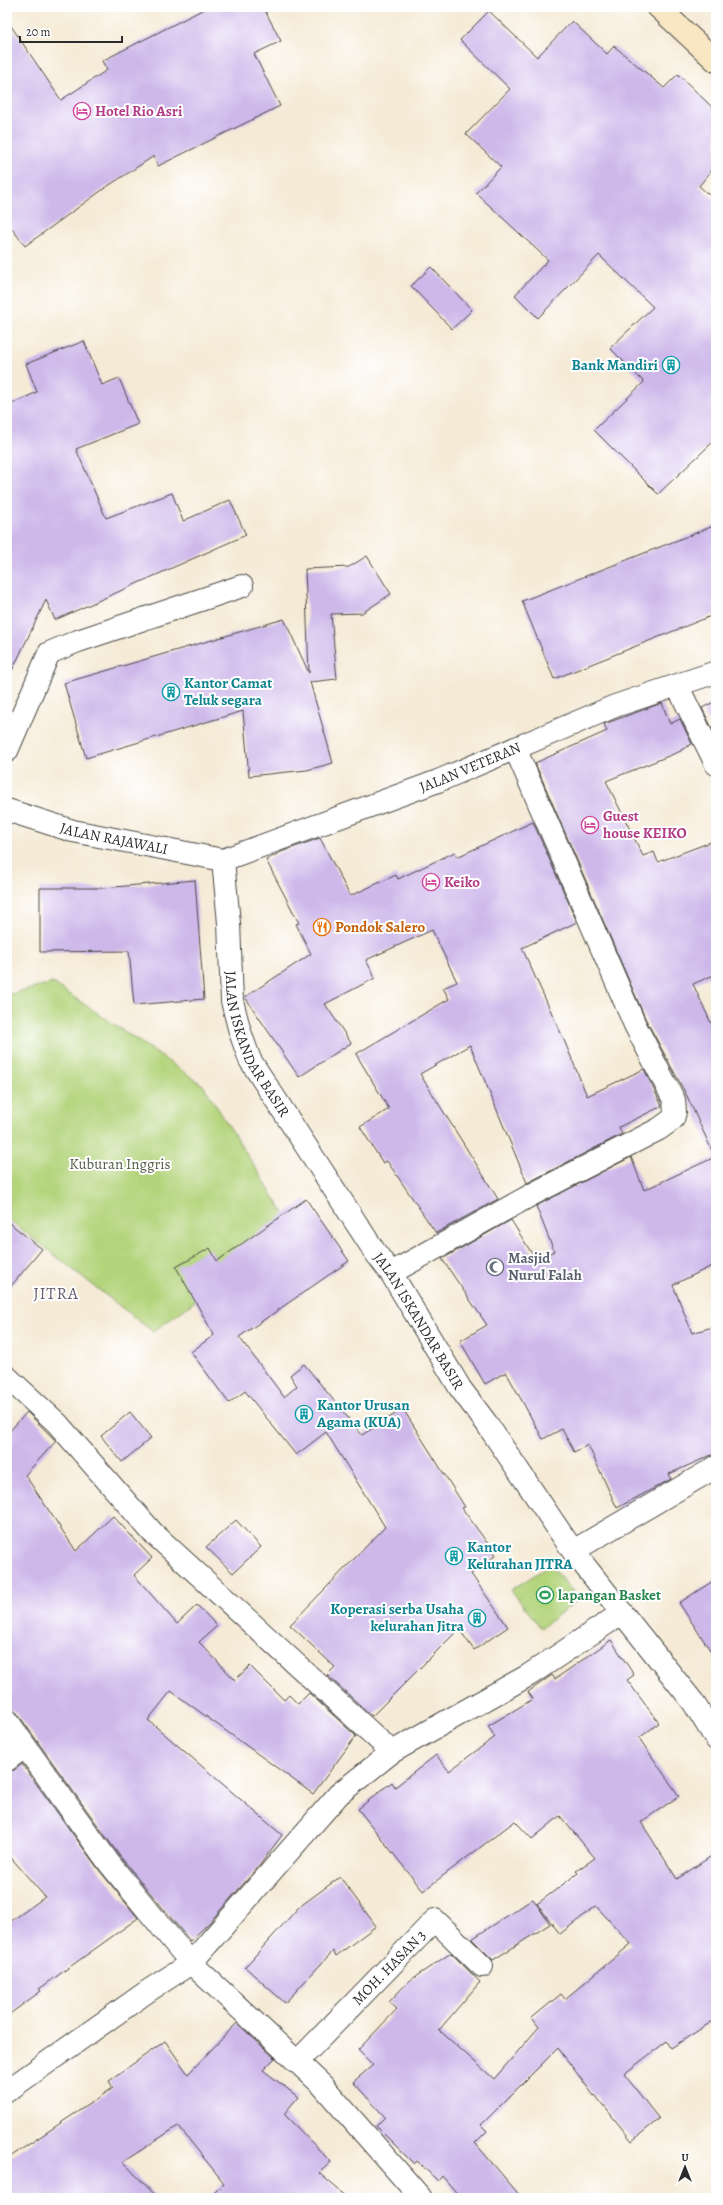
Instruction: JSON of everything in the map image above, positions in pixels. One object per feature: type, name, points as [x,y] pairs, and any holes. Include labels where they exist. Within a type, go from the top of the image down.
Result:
[{"type":"main road","points":[[658,7],[716,62]]},
{"type":"street","points":[[7,751],[49,653],[78,641],[242,586]]},
{"type":"street","name":"JALAN VETERAN","points":[[223,860],[438,781],[615,706],[678,687],[716,672]]},
{"type":"street","points":[[678,687],[716,764]]},
{"type":"street","points":[[391,1273],[533,1194],[668,1124],[675,1115],[674,1100],[634,1025],[515,748]]},
{"type":"street","name":"JALAN RAJAWALI","points":[[7,810],[73,831],[223,860]]},
{"type":"street","name":"JALAN ISKANDAR BASIR","points":[[223,860],[229,923],[232,1001],[240,1032],[250,1060],[362,1233],[391,1273],[460,1388],[487,1424],[573,1551],[693,1702],[716,1739]]},
{"type":"street","points":[[7,1377],[57,1423],[152,1532],[392,1752]]},
{"type":"street","points":[[573,1551],[716,1467]]},
{"type":"street","points":[[7,2091],[191,1962],[339,1794],[392,1752],[529,1675],[622,1613]]},
{"type":"street","points":[[7,1720],[109,1863],[191,1962],[322,2085],[421,2198]]},
{"type":"street","points":[[7,1760],[25,1746]]},
{"type":"street","name":"MOH. HASAN 3","points":[[297,2062],[435,1920],[482,1966]]},
{"type":"green space","name":"Kuburan Inggris","points":[[53,983],[203,1085],[294,1229],[153,1332],[7,1218],[7,995]]},
{"type":"green space","name":"lapangan Basket","points":[[550,1565],[579,1599],[541,1628],[511,1590]]},
{"type":"building","points":[[208,7],[263,7],[281,41],[254,54],[280,106],[158,166],[154,156],[105,188],[25,246],[7,222],[7,20],[61,100],[107,70],[102,61]]},
{"type":"building","points":[[489,11],[537,57],[572,21],[607,54],[614,46],[664,88],[678,74],[716,111],[716,165],[699,186],[716,201],[716,439],[658,494],[594,430],[644,382],[610,348],[653,307],[599,255],[538,318],[515,295],[548,260],[476,193],[501,167],[466,134],[510,89],[460,40]]},
{"type":"building","points":[[431,267],[472,310],[452,329],[411,286]]},
{"type":"building","points":[[84,341],[102,385],[119,378],[138,424],[76,449],[106,518],[172,493],[183,521],[230,500],[246,535],[55,620],[46,600],[7,681],[7,406],[37,392],[26,364]]},
{"type":"building","points":[[716,525],[716,614],[554,679],[522,601]]},
{"type":"building","points":[[367,556],[391,594],[362,613],[331,614],[337,679],[310,682],[333,763],[307,770],[249,776],[243,711],[86,758],[64,683],[284,619],[309,673],[305,569],[349,567]]},
{"type":"building","points":[[716,701],[716,732],[714,732],[702,708]]},
{"type":"building","points":[[662,703],[670,724],[680,719],[692,744],[681,751],[606,781],[643,856],[654,852],[658,862],[716,840],[716,974],[693,984],[716,1034],[716,1264],[673,1285],[692,1333],[716,1326],[716,1453],[669,1474],[671,1479],[617,1508],[588,1445],[574,1452],[562,1429],[543,1439],[506,1372],[485,1384],[460,1341],[487,1325],[442,1259],[511,1220],[536,1260],[554,1251],[536,1206],[631,1157],[644,1190],[715,1157],[686,1094],[646,1020],[535,763],[607,731],[604,724]]},
{"type":"building","points":[[533,822],[577,922],[522,948],[564,1040],[587,1096],[644,1069],[662,1106],[619,1127],[622,1134],[527,1183],[470,1045],[420,1074],[498,1199],[436,1233],[387,1161],[383,1163],[360,1127],[389,1109],[356,1054],[449,999],[443,988],[457,982],[432,930],[366,960],[375,978],[325,1004],[351,1043],[299,1077],[245,997],[311,954],[296,924],[299,923],[266,860],[281,852],[320,838],[350,896],[396,875],[398,879],[455,852],[457,857]]},
{"type":"building","points":[[195,880],[204,999],[134,1005],[129,951],[40,952],[40,888],[103,888]]},
{"type":"building","points":[[306,1199],[349,1261],[239,1337],[284,1397],[297,1386],[290,1375],[304,1364],[362,1435],[403,1409],[465,1507],[462,1508],[496,1555],[471,1574],[508,1627],[474,1650],[459,1629],[372,1716],[327,1675],[335,1667],[290,1625],[385,1527],[326,1432],[296,1455],[245,1391],[229,1403],[191,1352],[214,1335],[176,1267],[210,1248],[217,1261]]},
{"type":"building","points":[[7,1221],[42,1249],[7,1291]]},
{"type":"building","points":[[27,1412],[56,1441],[25,1475],[76,1551],[113,1516],[152,1558],[134,1575],[177,1624],[197,1605],[217,1626],[199,1642],[235,1680],[250,1666],[284,1700],[289,1695],[298,1704],[309,1693],[356,1736],[313,1794],[171,1691],[148,1720],[282,1835],[260,1865],[209,1923],[190,1941],[119,1855],[17,1713],[7,1708],[7,1434]]},
{"type":"building","points":[[130,1412],[151,1438],[122,1462],[101,1436]]},
{"type":"building","points":[[236,1520],[261,1547],[233,1573],[206,1547]]},
{"type":"building","points":[[716,1579],[716,1659],[679,1603]]},
{"type":"building","points":[[611,1640],[634,1675],[627,1680],[659,1723],[639,1738],[679,1796],[641,1822],[677,1879],[716,1853],[716,2019],[671,2048],[667,2041],[624,2074],[659,2119],[632,2141],[595,2095],[594,2096],[558,2048],[481,2125],[487,2131],[475,2143],[522,2198],[461,2198],[442,2176],[438,2181],[417,2161],[414,2164],[376,2126],[385,2117],[353,2082],[373,2065],[358,2050],[397,2009],[389,2002],[409,1981],[451,1953],[480,1982],[439,2030],[494,2079],[539,2027],[532,2018],[561,1994],[565,1999],[631,1944],[596,1906],[560,1934],[537,1904],[578,1873],[576,1871],[595,1858],[560,1816],[532,1839],[515,1821],[423,1891],[358,1809],[392,1782],[395,1787],[436,1755],[449,1771],[495,1737],[488,1726],[533,1699],[528,1692],[552,1675],[555,1679]]},
{"type":"building","points":[[22,1764],[99,1870],[138,1918],[39,1989],[41,1991],[7,2016],[7,1924],[45,1897],[7,1853],[7,1772],[14,1770]]},
{"type":"building","points":[[340,1877],[376,1926],[336,1956],[333,1951],[285,2003],[245,1967],[299,1907]]},
{"type":"building","points":[[533,1899],[550,1924],[493,1960],[472,1939]]},
{"type":"building","points":[[237,2023],[275,2058],[263,2070],[298,2097],[284,2114],[331,2162],[319,2173],[348,2198],[209,2198],[224,2183],[178,2126],[123,2162],[158,2198],[7,2198],[7,2159],[113,2088],[109,2081],[165,2041],[188,2074]]},
{"type":"place","name":"Hotel Rio Asri","points":[[82,111]]},
{"type":"place","name":"Bank Mandiri","points":[[671,365]]},
{"type":"place","name":"Kantor Camat Teluk segara","points":[[171,692]]},
{"type":"place","name":"Guest house KEIKO","points":[[590,825]]},
{"type":"place","name":"Keiko","points":[[431,882]]},
{"type":"place","name":"Pondok Salero","points":[[322,927]]},
{"type":"place","name":"Masjid Nurul Falah","points":[[495,1267]]},
{"type":"place","name":"Kantor Urusan Agama (KUA)","points":[[304,1414]]},
{"type":"place","name":"Kantor Kelurahan JITRA","points":[[454,1556]]},
{"type":"place","name":"lapangan Basket","points":[[545,1595]]},
{"type":"place","name":"Koperasi serba Usaha kelurahan Jitra","points":[[477,1618]]},
{"type":"district","name":"JITRA","points":[[56,1293]]}]
